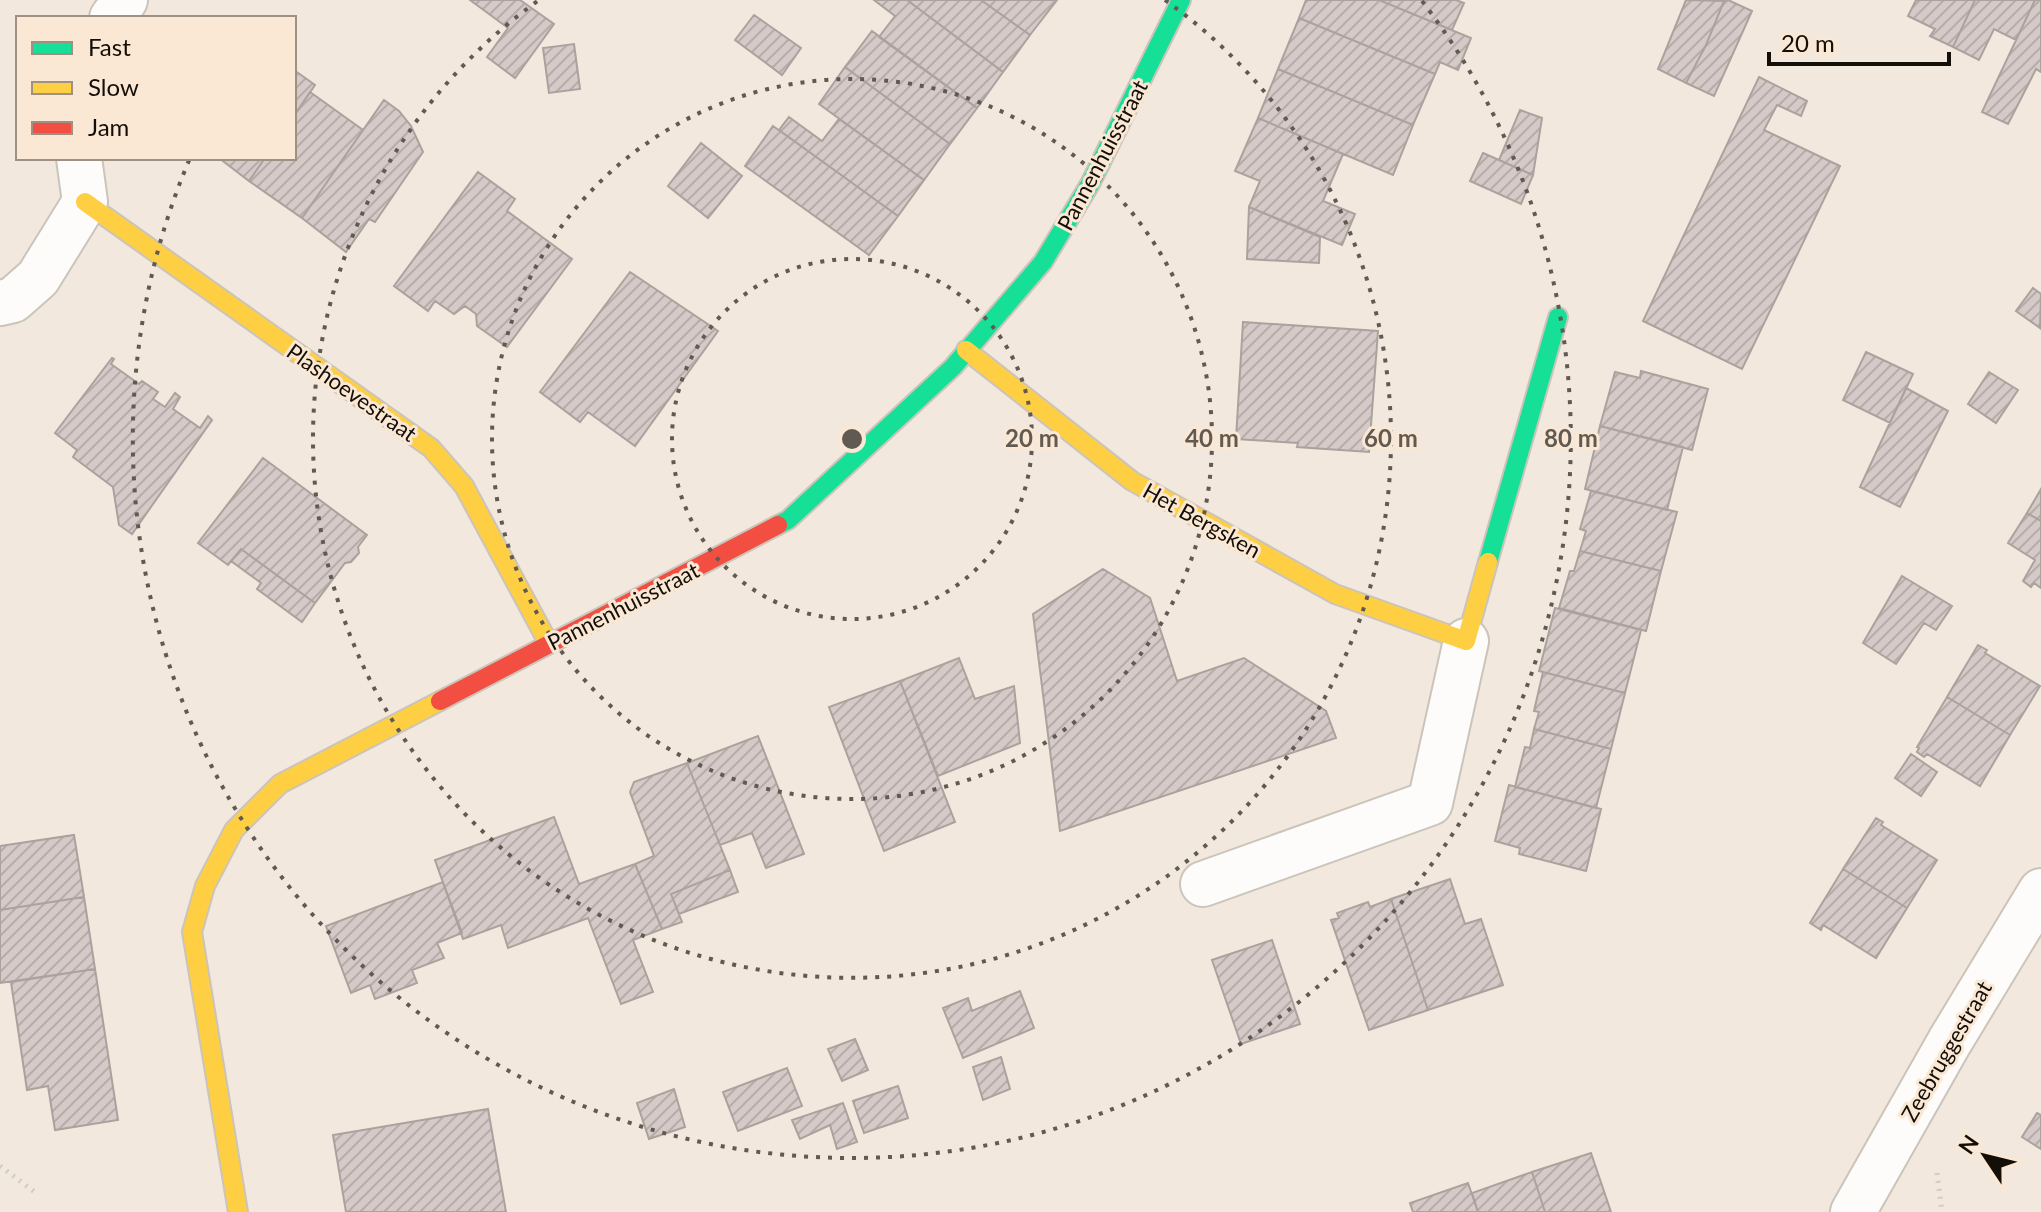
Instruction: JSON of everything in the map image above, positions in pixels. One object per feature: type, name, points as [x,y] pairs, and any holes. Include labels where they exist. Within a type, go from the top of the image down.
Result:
[{"type":"street","name":"Pannenhuisstraat","points":[[238,1212],[192,932],[205,886],[234,830],[280,784],[788,520],[953,367],[1043,262],[1090,184],[1181,0]]},
{"type":"street","points":[[0,303],[13,300],[38,278],[85,202],[79,160]]},
{"type":"street","name":"Plashoevestraat","points":[[85,202],[431,448],[464,486],[549,644]]},
{"type":"street","points":[[1203,884],[1430,803],[1466,641],[1558,317]]},
{"type":"street","name":"Het Bergsken","points":[[966,350],[1132,481],[1335,594],[1466,641]]},
{"type":"street","name":"Zeebruggestraat","points":[[1853,1212],[1950,1041],[2041,891]]},
{"type":"path","points":[[0,1166],[36,1193]]},
{"type":"building","points":[[470,0],[520,0],[554,24],[515,78],[487,57],[508,28]]},
{"type":"building","points":[[874,0],[907,0],[1003,72],[977,108],[879,37],[895,16]]},
{"type":"building","points":[[907,0],[981,0],[1030,35],[1003,72]]},
{"type":"building","points":[[981,0],[1057,0],[1030,35]]},
{"type":"building","points":[[1306,0],[1379,0],[1471,38],[1458,70],[1440,62],[1435,74],[1299,18]]},
{"type":"building","points":[[1379,0],[1456,0],[1464,3],[1452,30]]},
{"type":"building","points":[[1686,0],[1724,1],[1686,83],[1658,69]]},
{"type":"building","points":[[1916,0],[1975,0],[1953,47],[1930,36],[1935,29],[1908,16]]},
{"type":"building","points":[[1975,0],[2035,0],[2016,40],[1994,29],[1979,60],[1953,47]]},
{"type":"building","points":[[2035,0],[2041,0],[2041,72],[2036,69],[2008,124],[1982,112]]},
{"type":"building","points":[[1724,1],[1752,11],[1714,96],[1686,83]]},
{"type":"building","points":[[754,15],[801,48],[782,75],[735,40]]},
{"type":"building","points":[[1299,18],[1435,74],[1413,125],[1278,69]]},
{"type":"building","points":[[872,31],[977,108],[950,144],[845,67]]},
{"type":"building","points":[[574,44],[580,89],[549,93],[543,48]]},
{"type":"building","points":[[845,67],[950,144],[924,180],[819,104]]},
{"type":"building","points":[[1278,69],[1413,125],[1393,175],[1258,118]]},
{"type":"building","points":[[296,71],[315,85],[296,113]]},
{"type":"building","points":[[1759,77],[1807,101],[1801,116],[1777,105],[1764,130],[1840,166],[1742,369],[1643,321]]},
{"type":"building","points":[[310,92],[363,130],[302,218],[249,181],[264,160],[296,160],[296,113]]},
{"type":"building","points":[[384,100],[399,111],[411,126],[423,152],[375,222],[369,219],[346,252],[302,218]]},
{"type":"building","points":[[1520,110],[1542,118],[1533,175],[1499,160]]},
{"type":"building","points":[[789,117],[822,141],[839,119],[924,180],[898,216],[779,130]]},
{"type":"building","points":[[1258,118],[1343,154],[1323,201],[1355,214],[1342,245],[1249,207],[1260,181],[1235,171]]},
{"type":"building","points":[[773,126],[898,216],[869,255],[745,166]]},
{"type":"building","points":[[701,143],[742,176],[708,218],[668,186]]},
{"type":"building","points":[[1483,153],[1533,175],[1521,204],[1470,181]]},
{"type":"building","points":[[222,160],[264,160],[249,181]]},
{"type":"building","points":[[478,172],[515,199],[507,211],[572,259],[507,347],[477,326],[476,314],[465,306],[454,314],[435,301],[428,311],[394,286]]},
{"type":"building","points":[[1249,207],[1320,237],[1319,263],[1247,259]]},
{"type":"building","points":[[630,272],[718,331],[635,446],[588,412],[580,422],[540,392]]},
{"type":"building","points":[[2033,288],[2041,294],[2040,328],[2016,311]]},
{"type":"building","points":[[1243,322],[1378,331],[1369,452],[1236,439]]},
{"type":"building","points":[[1866,352],[1913,374],[1890,423],[1843,400]]},
{"type":"building","points":[[112,358],[111,364],[139,384],[142,381],[158,392],[153,399],[165,407],[175,393],[180,397],[173,409],[200,428],[208,416],[212,420],[132,534],[119,525],[113,487],[73,457],[77,450],[55,433]]},
{"type":"building","points":[[1641,371],[1708,389],[1692,450],[1600,426],[1615,372],[1640,378]]},
{"type":"building","points":[[1989,372],[2018,390],[1996,423],[1968,404]]},
{"type":"building","points":[[1906,388],[1948,411],[1900,507],[1860,487]]},
{"type":"building","points":[[1600,426],[1683,447],[1667,510],[1585,489]]},
{"type":"building","points":[[263,458],[367,535],[358,547],[359,553],[351,562],[345,563],[315,603],[241,549],[228,565],[198,543]]},
{"type":"building","points":[[2041,489],[2041,521],[2027,513]]},
{"type":"building","points":[[1591,491],[1677,512],[1661,571],[1580,551],[1586,531],[1580,529]]},
{"type":"building","points":[[2027,513],[2041,521],[2041,588],[2034,583],[2031,587],[2023,581],[2035,560],[2008,543]]},
{"type":"building","points":[[241,549],[315,603],[302,622],[257,589],[261,583],[231,561]]},
{"type":"building","points":[[1580,551],[1661,571],[1646,631],[1559,608],[1570,571],[1574,571]]},
{"type":"building","points":[[1103,569],[1150,598],[1177,681],[1244,658],[1326,711],[1336,738],[1060,831],[1033,614]]},
{"type":"building","points":[[1902,576],[1952,606],[1936,630],[1924,623],[1896,664],[1863,643]]},
{"type":"building","points":[[1555,608],[1641,630],[1625,693],[1539,671]]},
{"type":"building","points":[[1978,645],[1987,650],[1985,653],[2040,686],[2010,735],[1947,697]]},
{"type":"building","points":[[959,658],[975,699],[1014,686],[1020,743],[938,776],[900,681]]},
{"type":"building","points":[[1543,672],[1625,693],[1611,749],[1534,729],[1539,712],[1534,711]]},
{"type":"building","points":[[900,681],[955,822],[884,851],[829,707]]},
{"type":"building","points":[[1947,697],[2010,735],[1980,786],[1927,754],[1924,757],[1917,752]]},
{"type":"building","points":[[1534,729],[1611,749],[1596,808],[1515,787],[1525,747],[1530,748]]},
{"type":"building","points":[[758,736],[804,854],[766,868],[752,833],[720,845],[687,763]]},
{"type":"building","points":[[1911,754],[1937,772],[1921,796],[1895,778]]},
{"type":"building","points":[[687,763],[730,870],[671,894],[682,922],[662,929],[635,864],[654,856],[630,792],[634,782]]},
{"type":"building","points":[[1509,785],[1601,809],[1586,871],[1519,854],[1520,848],[1495,841]]},
{"type":"building","points":[[554,817],[579,884],[635,864],[662,929],[633,940],[653,992],[621,1004],[588,918],[508,948],[501,925],[463,939],[435,860]]},
{"type":"building","points":[[1876,818],[1883,822],[1881,825],[1937,860],[1907,908],[1843,869]]},
{"type":"building","points":[[74,835],[84,897],[0,910],[0,846]]},
{"type":"building","points":[[1843,869],[1907,908],[1876,958],[1823,925],[1821,930],[1810,923]]},
{"type":"building","points":[[730,870],[738,892],[679,914],[671,894]]},
{"type":"building","points":[[1450,879],[1465,924],[1481,919],[1503,985],[1428,1010],[1391,899]]},
{"type":"building","points":[[443,882],[462,933],[437,943],[444,958],[412,970],[417,983],[375,999],[370,985],[351,993],[326,926]]},
{"type":"building","points":[[84,897],[95,969],[0,983],[0,910]]},
{"type":"building","points":[[1391,899],[1428,1010],[1369,1030],[1331,920],[1339,918],[1337,913],[1368,902],[1370,907]]},
{"type":"building","points":[[1272,940],[1300,1024],[1241,1044],[1212,960]]},
{"type":"building","points":[[95,969],[118,1120],[55,1130],[48,1086],[27,1090],[11,982]]},
{"type":"building","points":[[1020,991],[1034,1028],[963,1058],[943,1008],[968,998],[972,1011]]},
{"type":"building","points":[[855,1039],[868,1070],[842,1081],[828,1049]]},
{"type":"building","points":[[1001,1057],[1010,1089],[983,1100],[973,1067]]},
{"type":"building","points":[[787,1068],[802,1106],[738,1131],[723,1092]]},
{"type":"building","points":[[898,1086],[908,1118],[864,1133],[853,1101]]},
{"type":"building","points":[[674,1089],[685,1127],[649,1139],[637,1103]]},
{"type":"building","points":[[843,1103],[857,1142],[837,1149],[830,1125],[800,1139],[792,1120]]},
{"type":"building","points":[[488,1109],[506,1212],[346,1212],[333,1135]]},
{"type":"building","points":[[2037,1113],[2041,1115],[2041,1149],[2022,1137]]},
{"type":"building","points":[[1591,1153],[1611,1212],[1545,1212],[1532,1172]]},
{"type":"building","points":[[1532,1172],[1545,1212],[1478,1212],[1472,1193]]},
{"type":"building","points":[[1468,1183],[1478,1212],[1413,1212],[1410,1203]]},
{"type":"traffic: fast","points":[[778,525],[788,520],[953,367],[1043,262],[1090,184],[1181,0]]},
{"type":"traffic: fast","points":[[1488,562],[1558,317]]},
{"type":"traffic: slow","points":[[85,202],[431,448],[464,486],[549,644]]},
{"type":"traffic: slow","points":[[966,350],[1132,481],[1335,594],[1466,641],[1488,562]]},
{"type":"traffic: slow","points":[[238,1212],[192,932],[205,886],[234,830],[280,784],[440,701]]},
{"type":"traffic: jam","points":[[440,701],[778,525]]}]
